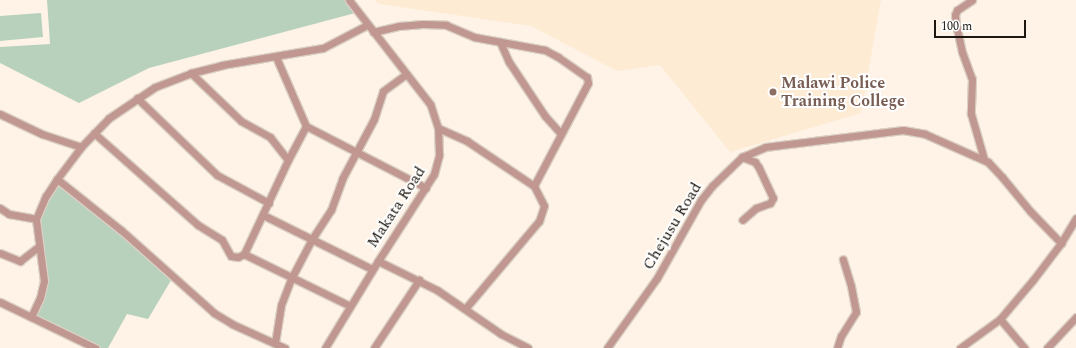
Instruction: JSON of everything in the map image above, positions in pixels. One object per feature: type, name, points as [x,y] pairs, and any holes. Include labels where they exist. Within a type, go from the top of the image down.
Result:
[{"type":"street","name":"Makata Road","points":[[326,348],[372,269],[426,188],[438,167],[439,155],[438,128],[430,104],[349,0]]},
{"type":"street","points":[[972,0],[957,10],[956,24],[962,52],[972,79],[971,114],[984,159],[1002,176],[1030,211],[1061,243]]},
{"type":"street","points":[[373,32],[399,26],[436,24],[446,25],[474,37],[545,50],[587,77],[588,83],[534,186]]},
{"type":"street","points":[[31,317],[43,290],[44,281],[36,219],[46,196],[57,179],[81,147],[114,114],[137,98],[163,84],[191,73],[222,65],[323,48],[367,25]]},
{"type":"street","points":[[500,42],[513,68],[545,116],[561,134]]},
{"type":"street","points":[[276,57],[306,126],[426,188]]},
{"type":"street","points":[[191,73],[241,121],[270,137],[288,160]]},
{"type":"street","points":[[275,343],[281,305],[292,277],[312,239],[331,210],[342,179],[374,119],[383,92],[406,74]]},
{"type":"street","points":[[137,98],[217,175],[269,203]]},
{"type":"street","points":[[0,114],[30,129],[81,147]]},
{"type":"street","points":[[94,133],[198,225],[222,240],[231,256],[238,257],[244,254],[288,160],[306,126]]},
{"type":"street","points":[[438,128],[467,141],[534,186],[544,206],[539,221],[466,309]]},
{"type":"street","name":"Chejusu Road","points":[[607,348],[657,278],[701,200],[712,186],[742,157],[765,146],[853,135],[911,130],[925,134],[984,159]]},
{"type":"street","points":[[742,157],[755,162],[773,198],[770,203],[756,208],[742,220]]},
{"type":"street","points":[[57,179],[121,230],[214,313],[232,324],[285,348]]},
{"type":"street","points":[[0,208],[9,214],[36,219]]},
{"type":"street","points":[[263,215],[372,269]]},
{"type":"street","points":[[960,348],[1000,319],[1033,280],[1061,243],[1074,230],[1076,218]]},
{"type":"street","points":[[0,253],[20,261],[39,246]]},
{"type":"street","points":[[244,254],[350,306]]},
{"type":"street","points":[[837,348],[841,336],[856,312],[851,286],[843,259]]},
{"type":"street","points":[[378,261],[419,280],[466,309],[501,334],[528,348]]},
{"type":"street","points":[[374,348],[419,280]]},
{"type":"street","points":[[0,302],[95,348]]},
{"type":"street","points":[[1047,348],[1076,317]]},
{"type":"street","points":[[1000,319],[1024,348]]},
{"type":"shaded area","name":"Malawi Police Training College","points":[[374,0],[881,0],[861,113],[730,152],[660,65],[617,71],[531,26],[380,4]]},
{"type":"green space","points":[[47,0],[346,0],[359,12],[149,68],[79,103],[0,63],[0,47],[50,44]]},
{"type":"green space","points":[[41,13],[43,37],[0,41],[0,16]]},
{"type":"green space","points":[[57,179],[173,277],[148,319],[127,314],[108,348],[95,348],[31,317],[43,290],[36,219]]},
{"type":"place","name":"Malawi Police Training College","points":[[773,92]]}]
